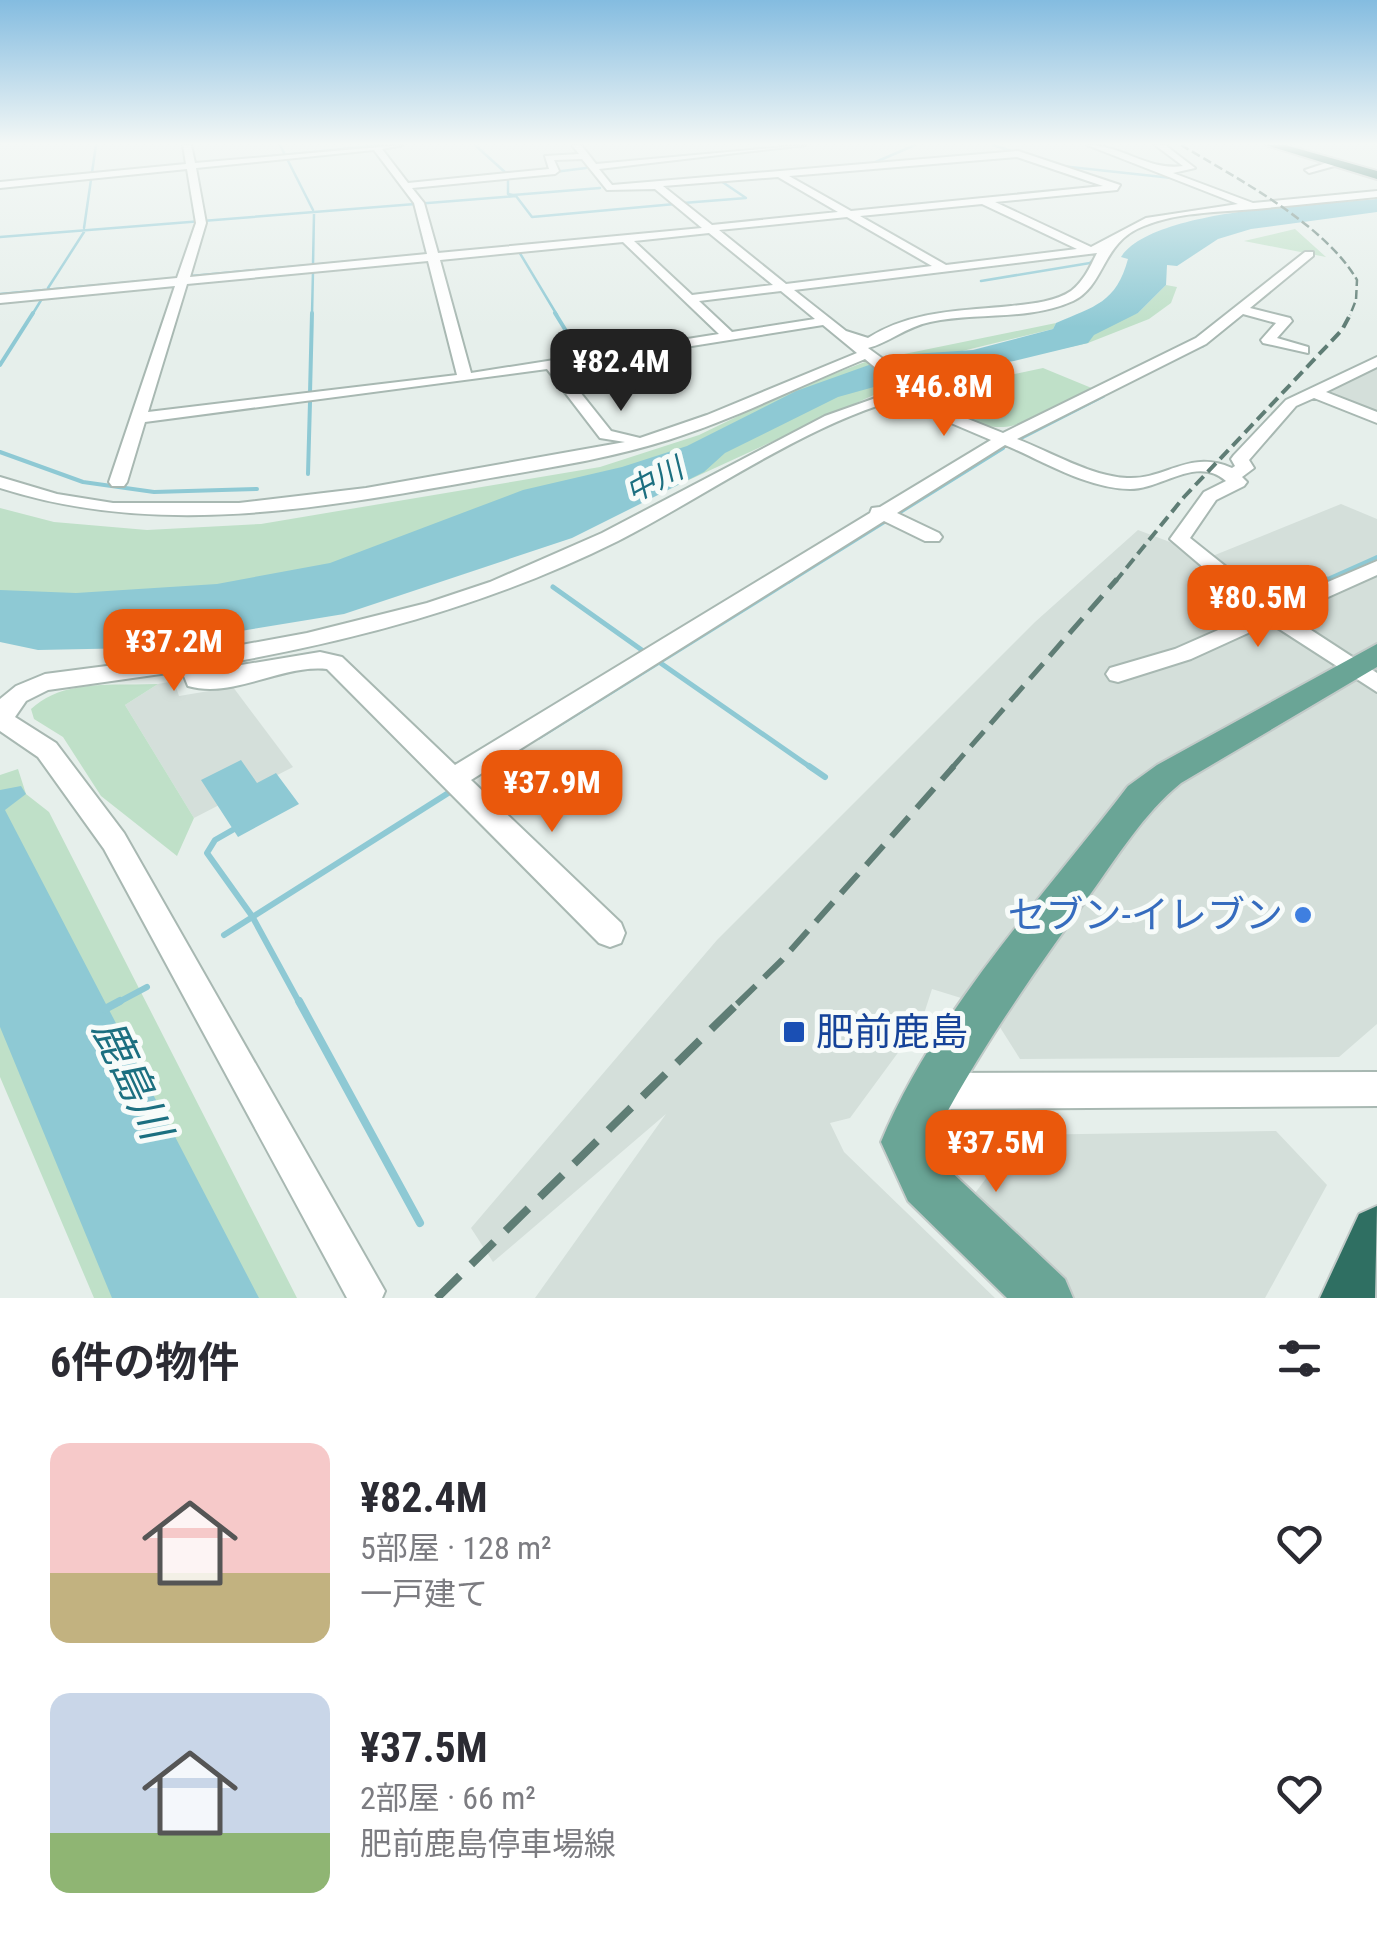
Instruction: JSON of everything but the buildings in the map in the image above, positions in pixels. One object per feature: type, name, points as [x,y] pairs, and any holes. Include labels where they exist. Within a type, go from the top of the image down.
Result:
[{"type":"highway","points":[[1347,1298],[1377,1232]]},
{"type":"main road","points":[[1046,1298],[926,1183],[905,1142],[930,1092],[963,1036],[1141,796],[1170,774],[1368,668]]},
{"type":"street","points":[[118,482],[200,222],[197,206]]},
{"type":"street","points":[[420,206],[465,378]]},
{"type":"street","points":[[681,206],[910,389],[957,420],[1118,482],[1138,483],[1198,464],[1232,475],[1238,482],[1210,496],[1180,539],[1273,615],[1368,668]]},
{"type":"street","points":[[836,206],[943,268]]},
{"type":"street","points":[[0,298],[936,206]]},
{"type":"street","points":[[994,206],[1098,250]]},
{"type":"street","points":[[687,298],[1098,250],[1134,226],[1180,214],[1256,206]]},
{"type":"street","points":[[626,238],[729,336]]},
{"type":"street","points":[[138,418],[465,378],[729,336],[831,326],[869,344],[885,331],[912,321],[1033,307],[1069,298],[1088,282],[1098,250]]},
{"type":"street","points":[[453,780],[887,516],[1002,440],[1201,341],[1245,310],[1309,254]]},
{"type":"street","points":[[1245,310],[1285,321],[1268,340],[1303,350]]},
{"type":"street","points":[[0,482],[76,502],[146,510],[266,507],[587,456],[658,438],[868,355]]},
{"type":"street","points":[[1232,475],[1245,468],[1240,459],[1291,403],[1377,362]]},
{"type":"street","points":[[551,365],[613,438],[662,432],[704,421]]},
{"type":"street","points":[[365,1291],[114,841],[47,750],[2,720],[4,708],[25,690],[46,682],[192,664],[354,630],[466,597],[621,532],[832,418],[910,389]]},
{"type":"street","points":[[1313,392],[1377,418]]},
{"type":"street","points":[[887,516],[932,537]]},
{"type":"street","points":[[1118,674],[1183,654],[1377,567]]},
{"type":"street","points":[[192,664],[196,680],[230,678],[320,660],[334,662],[610,933]]},
{"type":"street","points":[[930,1092],[1377,1089]]},
{"type":"shaded area","points":[[1377,366],[1377,420],[1317,396]]},
{"type":"shaded area","points":[[1341,504],[1377,519],[1377,1024],[1339,1057],[1020,1059],[996,1021],[974,1002],[932,989],[922,1020],[850,1118],[830,1123],[844,1152],[995,1298],[535,1298],[666,1114],[493,1262],[471,1228],[717,940],[1035,622],[1138,530],[1210,557]]},
{"type":"shaded area","points":[[174,681],[179,696],[233,687],[293,767],[194,818],[125,705],[158,684]]},
{"type":"shaded area","points":[[1276,1131],[1327,1185],[1265,1298],[1075,1298],[969,1201],[1019,1135]]},
{"type":"green space","points":[[1295,229],[1326,257],[1244,241]]},
{"type":"green space","points":[[1166,285],[1177,287],[1171,303],[1149,319],[1088,343],[921,380],[876,394],[667,490],[715,453],[821,395],[1138,313]]},
{"type":"green space","points":[[1056,323],[1053,329],[925,360],[695,451],[284,597],[0,620],[0,508],[54,522],[147,530],[261,524],[600,467],[699,435],[796,388],[865,362]]},
{"type":"green space","points":[[1043,368],[1094,389],[1027,422],[991,427],[972,422],[925,393]]},
{"type":"green space","points":[[158,684],[125,705],[194,818],[177,856],[101,796],[63,737],[34,719],[31,709],[44,699],[74,688]]},
{"type":"green space","points":[[18,769],[26,794],[49,812],[297,1298],[218,1298],[0,858],[0,775]]},
{"type":"green space","points":[[0,940],[151,1298],[94,1298],[0,1077]]},
{"type":"water","name":"中川","points":[[1377,206],[1377,212],[1251,229],[1218,239],[1177,266],[1167,265],[1166,285],[1138,313],[1094,335],[1088,343],[1014,361],[917,375],[838,397],[725,453],[704,472],[572,538],[344,614],[137,648],[38,650],[0,642],[0,590],[76,593],[217,584],[330,563],[523,490],[622,467],[687,446],[796,391],[897,355],[973,350],[1053,329],[1056,323],[1093,307],[1110,294],[1128,259],[1121,257],[1139,241],[1201,219],[1279,207]]},
{"type":"water","points":[[241,760],[257,783],[276,773],[299,804],[238,837],[201,780]]},
{"type":"water","name":"鹿島川","points":[[21,786],[26,794],[5,810],[259,1298],[112,1298],[0,1027],[0,790]]},
{"type":"waterway","points":[[84,228],[87,206]]},
{"type":"waterway","points":[[311,206],[313,210]]},
{"type":"waterway","points":[[0,237],[396,206]]},
{"type":"waterway","points":[[523,206],[532,217],[658,206]]},
{"type":"waterway","points":[[313,265],[314,214]]},
{"type":"waterway","points":[[48,288],[84,232]]},
{"type":"waterway","points":[[518,250],[557,315]]},
{"type":"waterway","points":[[981,281],[1090,263],[1096,257]]},
{"type":"waterway","points":[[313,265],[343,262]]},
{"type":"waterway","points":[[191,276],[313,265]]},
{"type":"waterway","points":[[312,315],[313,271]]},
{"type":"waterway","points":[[0,294],[177,278]]},
{"type":"waterway","points":[[32,315],[43,297]]},
{"type":"waterway","points":[[0,365],[33,313]]},
{"type":"waterway","points":[[310,393],[312,313]]},
{"type":"waterway","points":[[555,313],[571,339]]},
{"type":"waterway","points":[[1202,346],[1220,331]]},
{"type":"waterway","points":[[1015,441],[1103,396]]},
{"type":"waterway","points":[[308,474],[310,402]]},
{"type":"waterway","points":[[788,582],[1003,448]]},
{"type":"waterway","points":[[0,452],[83,482],[154,492],[257,489]]},
{"type":"waterway","points":[[1321,582],[1377,557]]},
{"type":"waterway","points":[[659,662],[792,579]]},
{"type":"waterway","points":[[1271,604],[1327,579]]},
{"type":"waterway","points":[[553,587],[646,653]]},
{"type":"waterway","points":[[539,737],[659,662]]},
{"type":"waterway","points":[[659,662],[813,769]]},
{"type":"waterway","points":[[809,766],[825,777]]},
{"type":"waterway","points":[[253,917],[453,790]]},
{"type":"waterway","points":[[236,828],[215,840],[207,853],[253,917]]},
{"type":"waterway","points":[[224,935],[253,917]]},
{"type":"waterway","points":[[253,917],[300,1004]]},
{"type":"waterway","name":"鹿島川","points":[[115,1004],[147,987]]},
{"type":"waterway","name":"鹿島川","points":[[105,1009],[120,1001]]},
{"type":"waterway","points":[[299,1001],[420,1223]]},
{"type":"railway","points":[[1280,206],[1324,240],[1357,280],[1350,315]]},
{"type":"railway","points":[[1115,582],[1184,497],[1342,330],[1350,315]]},
{"type":"railway","points":[[951,769],[1117,579]]},
{"type":"railway","points":[[737,1004],[781,961],[954,766]]},
{"type":"railway","points":[[437,1298],[740,1001]]},
{"type":"place","name":"セブン-イレブン","points":[[1303,915]]},
{"type":"place","name":"肥前鹿島","points":[[794,1032]]}]
